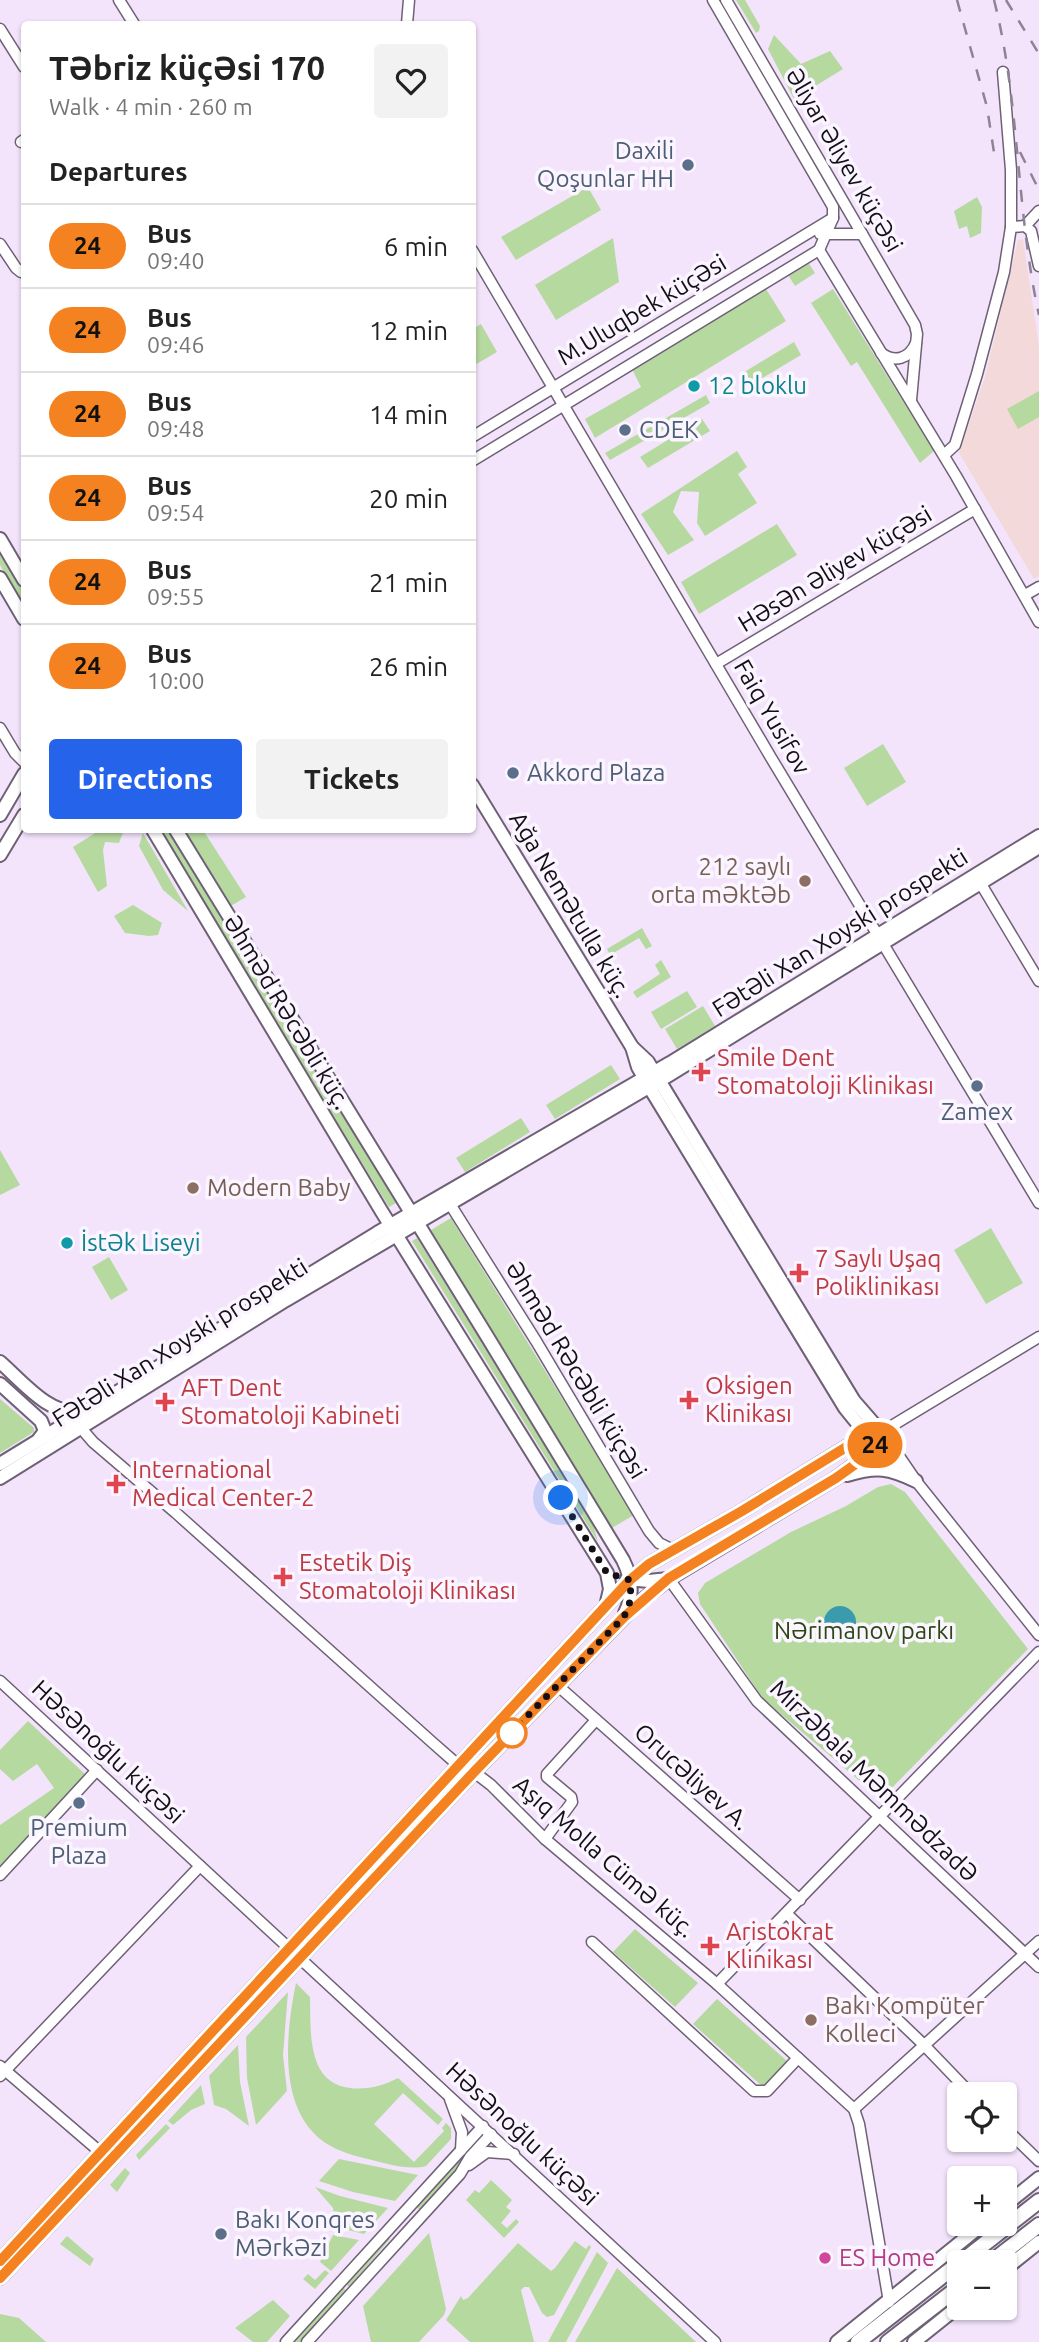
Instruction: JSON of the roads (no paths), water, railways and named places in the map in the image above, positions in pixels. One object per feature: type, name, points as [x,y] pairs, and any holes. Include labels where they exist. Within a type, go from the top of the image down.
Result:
[{"type":"highway","points":[[976,2250],[1039,2201]]},
{"type":"highway","points":[[1007,2250],[1039,2225]]},
{"type":"highway","points":[[858,2342],[947,2272]]},
{"type":"highway","points":[[888,2342],[947,2296]]},
{"type":"main road","points":[[0,539],[21,575]]},
{"type":"main road","points":[[0,578],[21,614]]},
{"type":"main road","points":[[0,815],[21,779]]},
{"type":"main road","name":"Ağa Nemətulla küç.","points":[[476,792],[632,1047],[648,1062],[653,1081]]},
{"type":"main road","points":[[0,855],[21,820]]},
{"type":"main road","name":"Əhməd Rəcəbli küç.","points":[[155,833],[391,1226],[607,1573]]},
{"type":"main road","name":"Əhməd Rəcəbli küç.","points":[[178,833],[624,1560],[630,1580]]},
{"type":"main road","name":"Fətəli Xan Xoyski prospekti","points":[[978,879],[1039,836]]},
{"type":"main road","name":"Fətəli Xan Xoyski prospekti","points":[[416,1223],[653,1081],[978,879],[1039,847]]},
{"type":"main road","points":[[653,1081],[861,1410],[871,1432]]},
{"type":"main road","points":[[0,2261],[300,1958],[624,1617],[669,1578],[836,1478],[883,1444],[845,1408],[653,1081]]},
{"type":"main road","name":"Fətəli Xan Xoyski prospekti","points":[[416,1223],[427,1204],[653,1081]]},
{"type":"main road","points":[[391,1226],[416,1223]]},
{"type":"main road","name":"Fətəli Xan Xoyski prospekti","points":[[0,1478],[184,1362],[382,1243],[391,1226]]},
{"type":"main road","name":"Fətəli Xan Xoyski prospekti","points":[[0,1464],[391,1226]]},
{"type":"main road","points":[[0,1362],[48,1404],[65,1412],[88,1409]]},
{"type":"main road","points":[[0,1384],[37,1417],[45,1431],[38,1441]]},
{"type":"main road","points":[[37,1417],[48,1404]]},
{"type":"main road","points":[[0,2278],[289,1947],[607,1602],[649,1564],[871,1432]]},
{"type":"main road","points":[[836,1478],[880,1469],[893,1471],[916,1481]]},
{"type":"main road","points":[[773,1491],[782,1490],[790,1494],[790,1503],[786,1509]]},
{"type":"main road","points":[[669,1578],[673,1550]]},
{"type":"main road","points":[[624,1560],[635,1565],[649,1564]]},
{"type":"main road","points":[[607,1573],[630,1580],[669,1578]]},
{"type":"main road","points":[[607,1573],[610,1584],[607,1602]]},
{"type":"main road","points":[[624,1617],[631,1599],[630,1580]]},
{"type":"main road","points":[[1017,2196],[1039,2178]]},
{"type":"main road","points":[[837,2342],[968,2236]]},
{"type":"main road","points":[[1017,2260],[1039,2242]]},
{"type":"main road","points":[[914,2342],[947,2316]]},
{"type":"street","points":[[119,0],[132,21]]},
{"type":"street","points":[[408,21],[409,0]]},
{"type":"street","name":"Əliyar Əliyev küçəsi","points":[[713,0],[833,206],[833,218],[819,250]]},
{"type":"street","name":"Əliyar Əliyev küçəsi","points":[[726,0],[915,325],[917,343]]},
{"type":"street","points":[[0,29],[21,62]]},
{"type":"street","points":[[744,52],[754,46]]},
{"type":"street","points":[[944,454],[955,445],[977,374],[1004,271],[1012,227],[1012,170],[1003,72]]},
{"type":"street","points":[[1012,227],[1025,226],[1039,211]]},
{"type":"street","name":"M.Uluqbek küçəsi","points":[[476,435],[833,218]]},
{"type":"street","points":[[1025,226],[1031,231],[1039,266]]},
{"type":"street","points":[[808,234],[862,234]]},
{"type":"street","points":[[0,244],[21,272]]},
{"type":"street","points":[[819,250],[944,454],[1039,622]]},
{"type":"street","name":"M.Uluqbek küçəsi","points":[[476,459],[819,250]]},
{"type":"street","name":"Faiq Yusifov","points":[[476,257],[879,939],[1039,1203]]},
{"type":"street","points":[[911,400],[917,343]]},
{"type":"street","points":[[879,351],[896,360],[910,353],[917,343]]},
{"type":"street","name":"Həsən Əliyev küçəsi","points":[[716,664],[975,509]]},
{"type":"street","points":[[1025,595],[1039,587]]},
{"type":"street","points":[[0,728],[21,759]]},
{"type":"street","points":[[978,879],[1039,981]]},
{"type":"street","name":"Əhməd Rəcəbli küçəsi","points":[[450,1204],[536,1341],[649,1531],[659,1543],[673,1550]]},
{"type":"street","points":[[871,1432],[894,1427],[1039,1337]]},
{"type":"street","points":[[894,1427],[883,1444],[916,1481],[1039,1635]]},
{"type":"street","name":"Aşıq Molla Cümə küç.","points":[[81,1428],[93,1442],[458,1765],[474,1772],[545,1839],[717,1984],[854,2109]]},
{"type":"street","name":"Mirzəbala Məmmədzadə","points":[[669,1578],[757,1701],[1039,1967]]},
{"type":"street","points":[[717,1984],[1039,1652]]},
{"type":"street","name":"Həsənoğlu küçəsi","points":[[0,1681],[200,1866]]},
{"type":"street","name":"Orucəliyev A.","points":[[557,1685],[800,1900]]},
{"type":"street","points":[[545,1839],[572,1802],[571,1797],[547,1777],[547,1774],[596,1720]]},
{"type":"street","points":[[0,1875],[97,1770]]},
{"type":"street","points":[[105,2157],[2,2071],[200,1866],[289,1947]]},
{"type":"street","points":[[787,1914],[960,2082]]},
{"type":"street","points":[[888,2302],[859,2124],[854,2109],[1039,1941]]},
{"type":"street","points":[[592,1942],[754,2091],[767,2091],[798,2058]]},
{"type":"street","name":"Həsənoğlu küçəsi","points":[[289,1947],[715,2342]]},
{"type":"street","points":[[448,2095],[462,2132],[461,2150]]},
{"type":"street","points":[[286,2342],[461,2150],[487,2130]]},
{"type":"street","points":[[463,2170],[487,2130]]},
{"type":"street","points":[[1017,2140],[1039,2161]]},
{"type":"street","points":[[307,2342],[463,2170],[485,2153],[514,2154]]},
{"type":"street","points":[[397,2219],[409,2229]]},
{"type":"water","points":[[840,1606],[851,1611],[856,1622],[851,1633],[840,1638],[829,1633],[824,1622],[829,1611]]},
{"type":"railway","points":[[957,0],[987,107],[995,159]]},
{"type":"railway","points":[[994,0],[1009,77],[1026,237],[1039,315]]},
{"type":"railway","points":[[1006,0],[1039,54]]},
{"type":"railway","points":[[1020,152],[1039,190]]},
{"type":"place","name":"Daxili Qoşunlar HH","points":[[688,165]]},
{"type":"place","name":"12 bloklu","points":[[694,386]]},
{"type":"place","name":"CDEK","points":[[625,430]]},
{"type":"place","name":"Akkord Plaza","points":[[513,773]]},
{"type":"place","name":"212 saylı orta məktəb","points":[[805,881]]},
{"type":"place","name":"Smile Dent Stomatoloji Klinikası","points":[[701,1072]]},
{"type":"place","name":"Zamex","points":[[977,1086]]},
{"type":"place","name":"Modern Baby","points":[[193,1188]]},
{"type":"place","name":"İstək Liseyi","points":[[67,1243]]},
{"type":"place","name":"7 Saylı Uşaq Poliklinikası","points":[[799,1273]]},
{"type":"place","name":"Oksigen Klinikası","points":[[689,1400]]},
{"type":"place","name":"AFT Dent Stomatoloji Kabineti","points":[[165,1402]]},
{"type":"place","name":"International Medical Center-2","points":[[116,1484]]},
{"type":"place","name":"Estetik Diş Stomatoloji Klinikası","points":[[283,1577]]},
{"type":"place","name":"Premium Plaza","points":[[79,1803]]},
{"type":"place","name":"Aristokrat Klinikası","points":[[710,1946]]},
{"type":"place","name":"Bakı Kompüter Kolleci","points":[[811,2020]]},
{"type":"place","name":"Bakı Konqres Mərkəzi","points":[[221,2234]]},
{"type":"place","name":"ES Home","points":[[825,2258]]},
{"type":"park label","name":"Nərimanov parkı","points":[[864,1631]]}]
